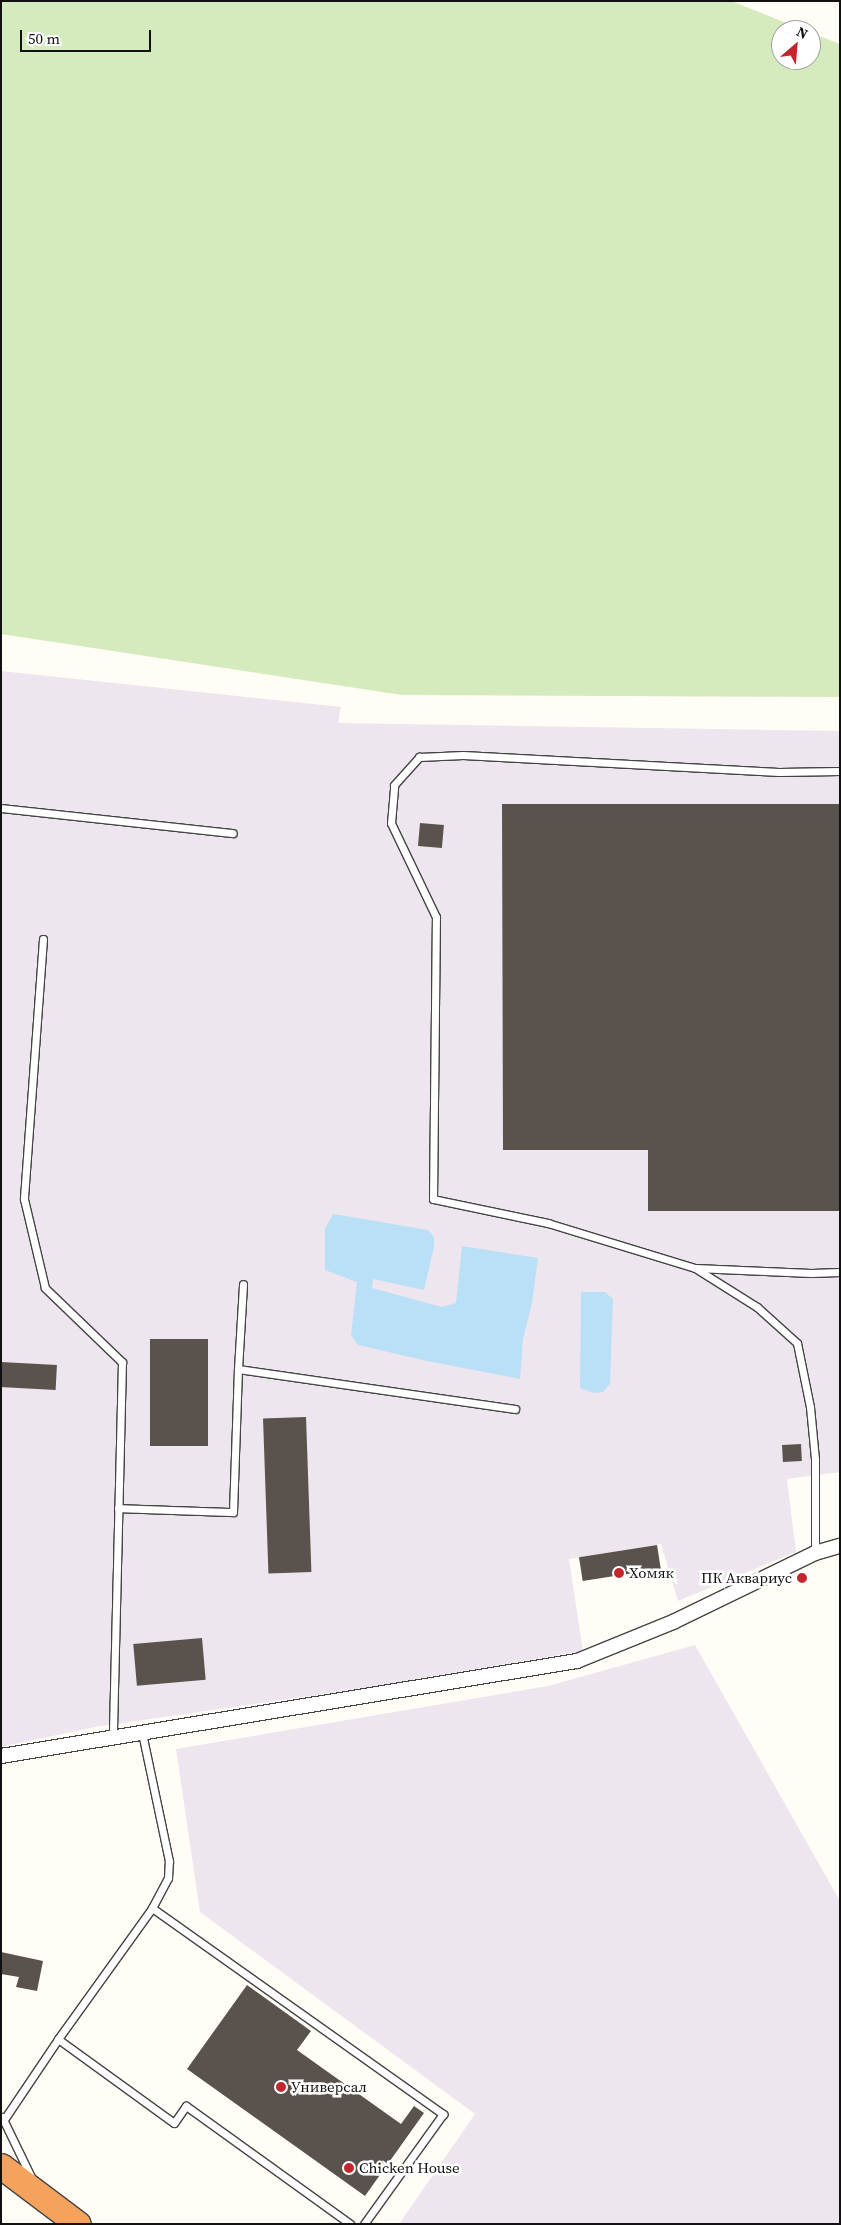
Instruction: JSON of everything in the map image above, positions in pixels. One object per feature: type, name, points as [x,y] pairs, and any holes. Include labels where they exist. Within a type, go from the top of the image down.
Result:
[{"type":"highway","points":[[1,2166],[78,2224]]},
{"type":"highway","points":[[1,2182],[56,2224]]},
{"type":"street","points":[[1,1756],[577,1661],[673,1622],[815,1553],[840,1546]]},
{"type":"lane","points":[[840,771],[779,772],[463,755],[419,757],[394,785],[390,823],[436,917],[433,1199],[548,1224],[695,1268],[811,1273],[840,1272]]},
{"type":"lane","points":[[1,808],[233,834]]},
{"type":"lane","points":[[43,939],[24,1199],[45,1288],[122,1362],[113,1737]]},
{"type":"lane","points":[[695,1268],[757,1307],[797,1343],[810,1407],[815,1459],[815,1553]]},
{"type":"lane","points":[[118,1508],[233,1512],[243,1284]]},
{"type":"lane","points":[[238,1369],[515,1409]]},
{"type":"lane","points":[[40,2195],[2,2118],[152,1908],[168,1878],[169,1861],[142,1733]]},
{"type":"lane","points":[[152,1908],[443,2114],[364,2224]]},
{"type":"lane","points":[[58,2039],[174,2123],[186,2106],[350,2224]]},
{"type":"shaded area","points":[[1,671],[341,707],[338,723],[840,731],[840,1472],[787,1479],[796,1552],[678,1601],[661,1544],[569,1559],[583,1651],[371,1687],[95,1727],[1,1747]]},
{"type":"shaded area","points":[[695,1645],[840,1901],[840,2224],[399,2224],[475,2114],[200,1912],[176,1749],[548,1686]]},
{"type":"green space","points":[[1,1],[731,1],[779,20],[771,20],[771,70],[821,70],[821,37],[840,44],[840,697],[402,695],[1,634]]},
{"type":"water","points":[[333,1214],[428,1230],[434,1237],[434,1247],[424,1290],[373,1279],[372,1288],[442,1307],[456,1303],[462,1246],[538,1258],[532,1303],[523,1339],[520,1379],[358,1345],[351,1335],[357,1282],[325,1270],[325,1229]]},
{"type":"water","points":[[581,1292],[605,1292],[613,1299],[610,1384],[603,1392],[594,1393],[580,1388]]},
{"type":"building","points":[[502,804],[840,804],[840,1211],[648,1211],[648,1150],[503,1150]]},
{"type":"building","points":[[420,823],[444,825],[442,848],[418,846]]},
{"type":"building","points":[[150,1339],[208,1339],[208,1446],[150,1446]]},
{"type":"building","points":[[1,1362],[57,1365],[56,1390],[1,1387]]},
{"type":"building","points":[[306,1417],[311,1572],[268,1573],[263,1419]]},
{"type":"building","points":[[801,1444],[802,1461],[783,1462],[782,1445]]},
{"type":"building","points":[[657,1545],[661,1569],[583,1581],[579,1557]]},
{"type":"building","points":[[202,1638],[206,1680],[137,1686],[133,1644]]},
{"type":"building","points":[[1,1952],[43,1961],[37,1991],[16,1987],[19,1977],[1,1974]]},
{"type":"building","name":"Универсал","points":[[247,1985],[311,2031],[297,2050],[401,2124],[414,2106],[424,2113],[365,2196],[187,2069]]},
{"type":"place","name":"Хомяк","points":[[619,1573]]},
{"type":"place","name":"ПК Аквариус","points":[[802,1578]]},
{"type":"place","name":"Универсал","points":[[281,2087]]},
{"type":"place","name":"Chicken House","points":[[349,2168]]}]
